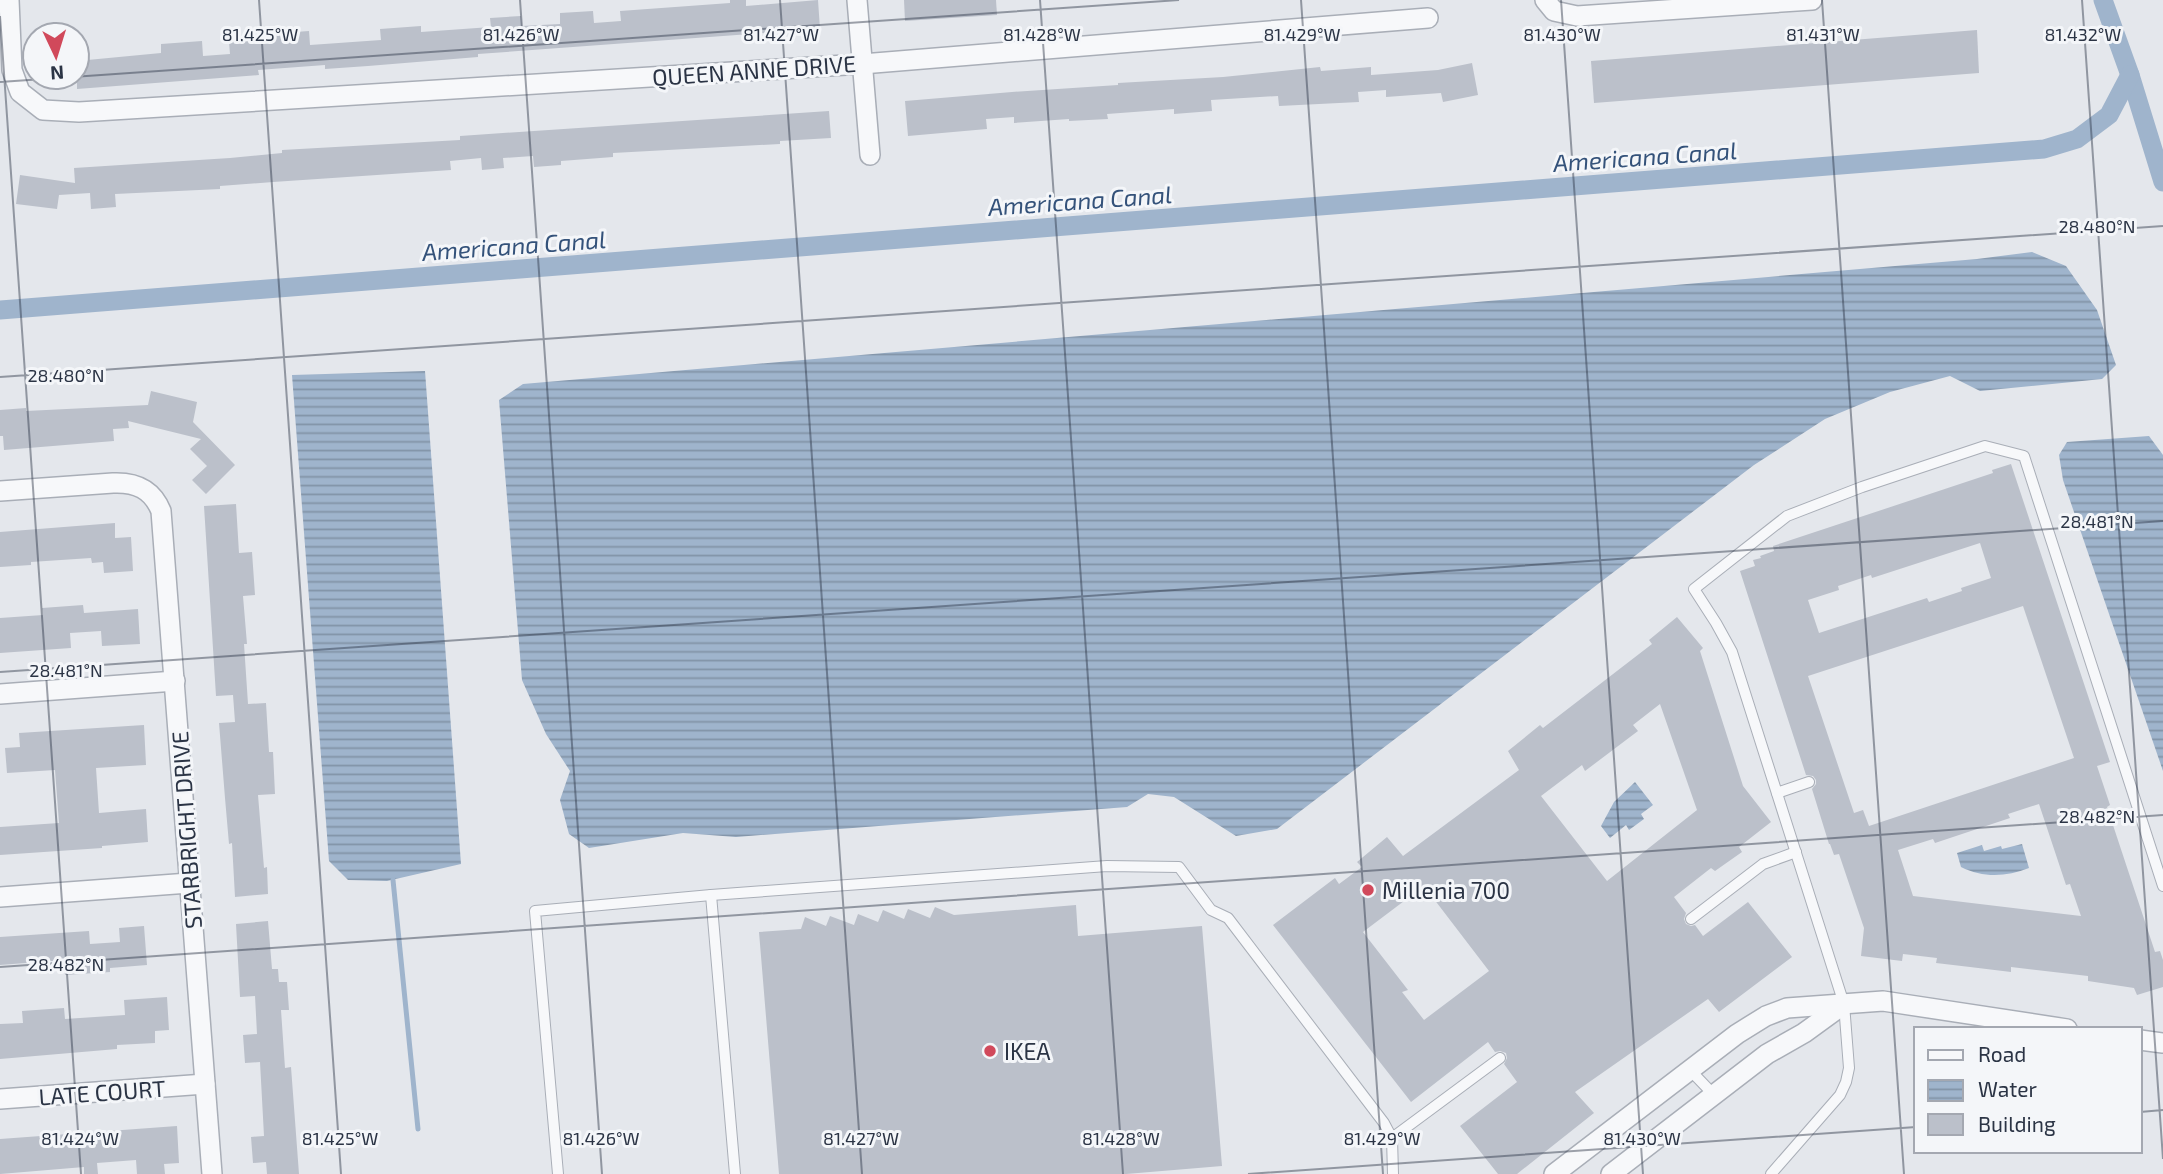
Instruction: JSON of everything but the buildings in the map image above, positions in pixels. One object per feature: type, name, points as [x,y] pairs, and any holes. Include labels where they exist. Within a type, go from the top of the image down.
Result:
[{"type":"street","name":"QUEEN ANNE DRIVE","points":[[9,0],[12,70],[20,92],[43,110],[79,112],[862,64],[1428,18]]},
{"type":"street","points":[[857,0],[870,155]]},
{"type":"street","points":[[1545,0],[1554,11],[1577,16],[1812,0]]},
{"type":"street","name":"STARBRIGHT DRIVE","points":[[0,491],[122,483],[148,491],[158,503],[162,519],[212,1174]]},
{"type":"street","points":[[0,694],[175,681]]},
{"type":"street","points":[[0,897],[189,883]]},
{"type":"street","points":[[1554,1174],[1737,1034],[1766,1016],[1787,1008],[1883,1001],[2054,1027]]},
{"type":"street","points":[[1611,1174],[1768,1054],[1804,1033],[1844,1003]]},
{"type":"street","points":[[2142,1040],[2162,1041]]},
{"type":"street","name":"LATE COURT","points":[[0,1100],[205,1084]]},
{"type":"lane","points":[[1771,1174],[1840,1095],[1846,1082],[1849,1068],[1844,1003],[1732,652],[1694,589],[1787,516],[1862,487],[1985,446],[2024,456],[2163,886]]},
{"type":"lane","points":[[1777,793],[1809,782]]},
{"type":"lane","points":[[1691,919],[1763,864],[1796,852]]},
{"type":"lane","points":[[558,1174],[535,912],[711,895],[1107,866],[1179,867],[1211,910],[1228,918],[1384,1123],[1392,1138],[1392,1174]]},
{"type":"lane","points":[[711,895],[735,1174]]},
{"type":"lane","points":[[1392,1138],[1500,1058]]},
{"type":"lane","points":[[1690,1070],[1715,1095]]},
{"type":"water","points":[[2032,252],[2066,266],[2097,310],[2116,365],[2102,379],[1980,391],[1950,376],[1890,392],[1825,419],[1754,465],[1277,829],[1236,836],[1174,797],[1148,794],[1127,807],[736,837],[683,833],[589,848],[569,834],[560,800],[570,771],[546,734],[522,680],[499,400],[523,384],[1977,259]]},
{"type":"water","points":[[425,371],[461,864],[387,881],[348,880],[329,861],[292,375]]},
{"type":"water","points":[[2149,436],[2163,455],[2163,771],[2063,480],[2059,455],[2067,442]]},
{"type":"water","points":[[1635,782],[1653,805],[1641,814],[1644,819],[1629,830],[1626,825],[1610,838],[1601,826],[1614,802]]},
{"type":"water","points":[[2022,844],[2029,868],[2003,875],[1986,875],[1961,867],[1957,853],[1982,845],[1984,851]]},
{"type":"waterway","points":[[2103,0],[2130,75],[2163,182]]},
{"type":"waterway","name":"Americana Canal","points":[[0,310],[2044,149],[2077,139],[2109,115],[2130,75]]},
{"type":"waterway","points":[[393,880],[418,1129]]},
{"type":"place","name":"Millenia 700","points":[[1368,890]]},
{"type":"place","name":"IKEA","points":[[990,1051]]}]
